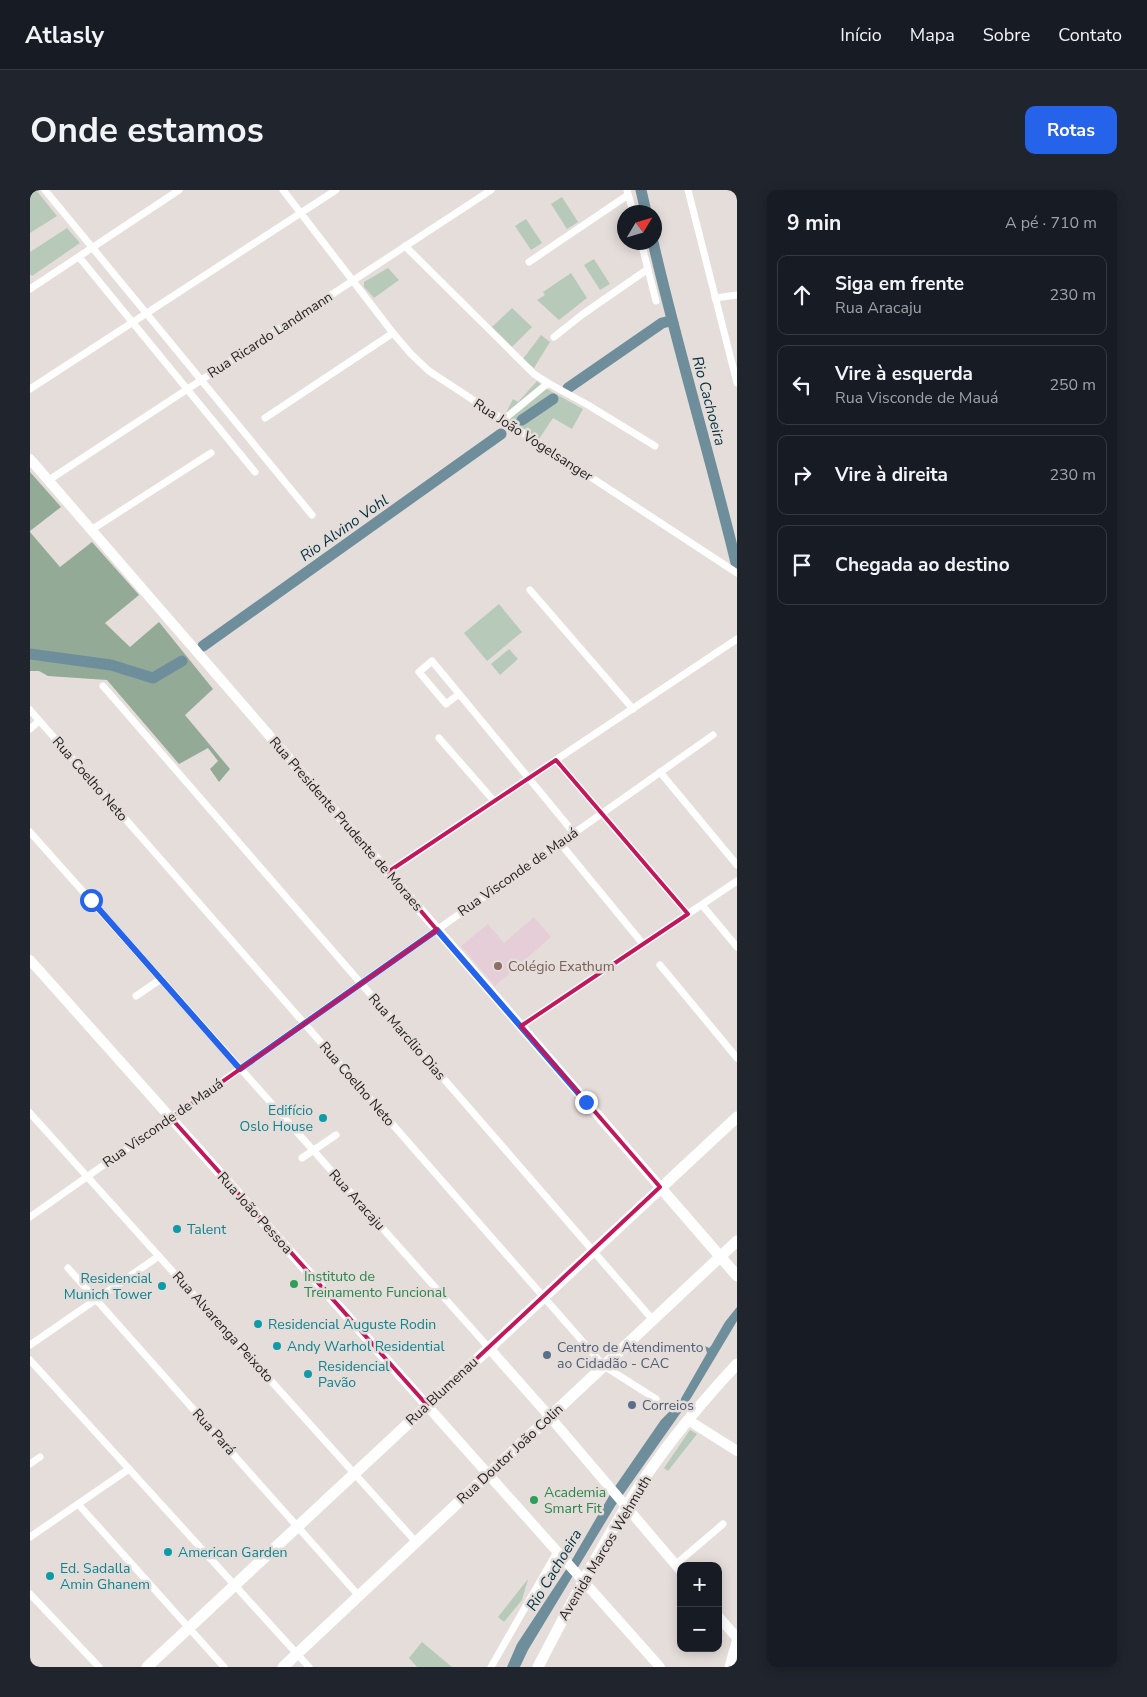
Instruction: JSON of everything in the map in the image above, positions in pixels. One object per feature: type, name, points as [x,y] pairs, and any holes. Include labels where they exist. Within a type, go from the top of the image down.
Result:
[{"type":"main road","name":"Rua Blumenau","points":[[147,1667],[737,1117]]},
{"type":"main road","name":"Rua Presidente Prudente de Moraes","points":[[660,1187],[737,1276]]},
{"type":"main road","name":"Rua Doutor João Colin","points":[[283,1667],[737,1241]]},
{"type":"main road","name":"Avenida Marcos Wehmuth","points":[[538,1667],[580,1577],[623,1503],[688,1420],[737,1364]]},
{"type":"main road","points":[[730,1667],[737,1640]]},
{"type":"street","points":[[45,190],[312,515]]},
{"type":"street","points":[[30,290],[179,190]]},
{"type":"street","name":"Rua João Vogelsanger","points":[[284,190],[393,333],[429,371],[735,572]]},
{"type":"street","points":[[30,389],[336,190]]},
{"type":"street","name":"Rua Ricardo Landmann","points":[[49,480],[490,190]]},
{"type":"street","points":[[688,190],[737,383]]},
{"type":"street","points":[[529,262],[628,193]]},
{"type":"street","points":[[405,246],[534,374],[655,446]]},
{"type":"street","points":[[643,250],[656,300]]},
{"type":"street","points":[[79,257],[255,472]]},
{"type":"street","points":[[554,337],[583,314],[648,269]]},
{"type":"street","points":[[715,298],[737,295]]},
{"type":"street","points":[[265,418],[393,333]]},
{"type":"street","points":[[503,420],[548,383]]},
{"type":"street","points":[[91,530],[211,453]]},
{"type":"street","name":"Rua Presidente Prudente de Moraes","points":[[30,458],[660,1187]]},
{"type":"street","points":[[530,590],[633,709]]},
{"type":"street","points":[[388,872],[737,639]]},
{"type":"street","points":[[459,694],[446,704],[420,672],[432,662],[459,694],[574,834]]},
{"type":"street","name":"Rua Marcílio Dias","points":[[103,686],[653,1320]]},
{"type":"street","name":"Rua Coelho Neto","points":[[30,710],[604,1366],[656,1399]]},
{"type":"street","points":[[30,729],[39,721]]},
{"type":"street","name":"Rua Visconde de Mauá","points":[[30,1217],[713,735]]},
{"type":"street","points":[[439,738],[494,801]]},
{"type":"street","points":[[556,760],[688,914]]},
{"type":"street","points":[[660,772],[737,865]]},
{"type":"street","name":"Rua Aracaju","points":[[30,832],[550,1417],[677,1567]]},
{"type":"street","points":[[560,843],[643,944]]},
{"type":"street","points":[[521,1026],[737,881]]},
{"type":"street","points":[[702,904],[737,947]]},
{"type":"street","name":"Rua João Pessoa","points":[[30,960],[660,1667]]},
{"type":"street","points":[[660,965],[737,1058]]},
{"type":"street","points":[[136,996],[161,979]]},
{"type":"street","name":"Rua Alvarenga Peixoto","points":[[30,1113],[416,1542]]},
{"type":"street","points":[[302,1158],[336,1135]]},
{"type":"street","points":[[30,1345],[159,1256]]},
{"type":"street","name":"Rua Pará","points":[[68,1268],[359,1596]]},
{"type":"street","points":[[30,1360],[309,1667]]},
{"type":"street","points":[[688,1420],[737,1451]]},
{"type":"street","points":[[30,1464],[40,1458]]},
{"type":"street","points":[[30,1537],[129,1469]]},
{"type":"street","points":[[78,1504],[224,1667]]},
{"type":"street","points":[[684,1562],[724,1524]]},
{"type":"street","points":[[491,1667],[557,1552]]},
{"type":"street","points":[[30,1594],[99,1667]]},
{"type":"street","points":[[722,1621],[737,1640]]},
{"type":"highlighted area","points":[[556,760],[688,914],[521,1026],[660,1187],[427,1405],[171,1118],[437,930],[388,872]]},
{"type":"shaded area","name":"Colégio Exathum","points":[[534,917],[551,937],[495,986],[461,946],[488,924],[504,943]]},
{"type":"green space","points":[[30,190],[36,190],[57,216],[30,233]]},
{"type":"green space","points":[[562,197],[578,222],[567,229],[551,204]]},
{"type":"green space","points":[[526,219],[542,243],[531,250],[515,226]]},
{"type":"green space","points":[[67,228],[80,243],[32,276],[30,274],[30,252]]},
{"type":"green space","points":[[594,259],[610,284],[600,290],[584,265]]},
{"type":"green space","points":[[388,268],[399,280],[374,298],[364,287],[364,282]]},
{"type":"green space","points":[[571,273],[587,298],[559,320],[537,300],[545,295],[543,292]]},
{"type":"green space","points":[[512,308],[532,327],[512,347],[492,327]]},
{"type":"green space","points":[[541,335],[550,342],[534,368],[523,359]]},
{"type":"green space","points":[[537,381],[545,388],[583,409],[572,429],[553,418],[539,439],[504,417],[513,399],[518,402]]},
{"type":"green space","points":[[30,472],[61,507],[30,531]]},
{"type":"green space","points":[[30,532],[60,567],[92,542],[139,595],[105,623],[130,647],[159,622],[213,689],[185,715],[230,769],[219,782],[210,769],[218,761],[208,748],[179,764],[107,680],[48,676],[39,671],[30,671]]},
{"type":"green space","points":[[499,604],[522,632],[487,661],[464,633]]},
{"type":"green space","points":[[509,649],[518,659],[500,675],[491,664]]},
{"type":"green space","points":[[690,1430],[697,1434],[668,1471],[664,1468]]},
{"type":"green space","points":[[528,1579],[522,1600],[504,1622],[498,1617]]},
{"type":"green space","points":[[422,1642],[452,1667],[417,1667],[409,1658]]},
{"type":"water","points":[[737,1307],[737,1321],[691,1398],[615,1506],[528,1650],[520,1667],[507,1667],[517,1644],[569,1565],[612,1491],[661,1420],[679,1402],[707,1353],[705,1346],[709,1348],[711,1346],[725,1322]]},
{"type":"waterway","name":"Rio Cachoeira","points":[[641,190],[644,205]]},
{"type":"waterway","name":"Rio Cachoeira","points":[[655,250],[737,567]]},
{"type":"waterway","name":"Rio Alvino Vohl","points":[[568,388],[662,323],[670,321],[673,323]]},
{"type":"waterway","name":"Rio Alvino Vohl","points":[[522,420],[553,399]]},
{"type":"waterway","name":"Rio Alvino Vohl","points":[[203,646],[501,434]]},
{"type":"waterway","name":"Rio Alvino Vohl","points":[[30,654],[111,665],[153,678],[182,661]]},
{"type":"place","name":"Colégio Exathum","points":[[498,966]]},
{"type":"place","name":"Edifício Oslo House","points":[[323,1118]]},
{"type":"place","name":"Talent","points":[[177,1229]]},
{"type":"place","name":"Instituto de Treinamento Funcional","points":[[294,1284]]},
{"type":"place","name":"Residencial Munich Tower","points":[[162,1286]]},
{"type":"place","name":"Residencial Auguste Rodin","points":[[258,1324]]},
{"type":"place","name":"Andy Warhol Residential","points":[[277,1346]]},
{"type":"place","name":"Centro de Atendimento ao Cidadão - CAC","points":[[547,1355]]},
{"type":"place","name":"Residencial Pavão","points":[[308,1374]]},
{"type":"place","name":"Correios","points":[[632,1405]]},
{"type":"place","name":"Academia Smart Fit","points":[[534,1500]]},
{"type":"place","name":"American Garden","points":[[168,1552]]},
{"type":"place","name":"Ed. Sadalla Amin Ghanem","points":[[50,1576]]},
{"type":"route","points":[[91,900],[240,1069],[437,930],[586,1102]]}]
